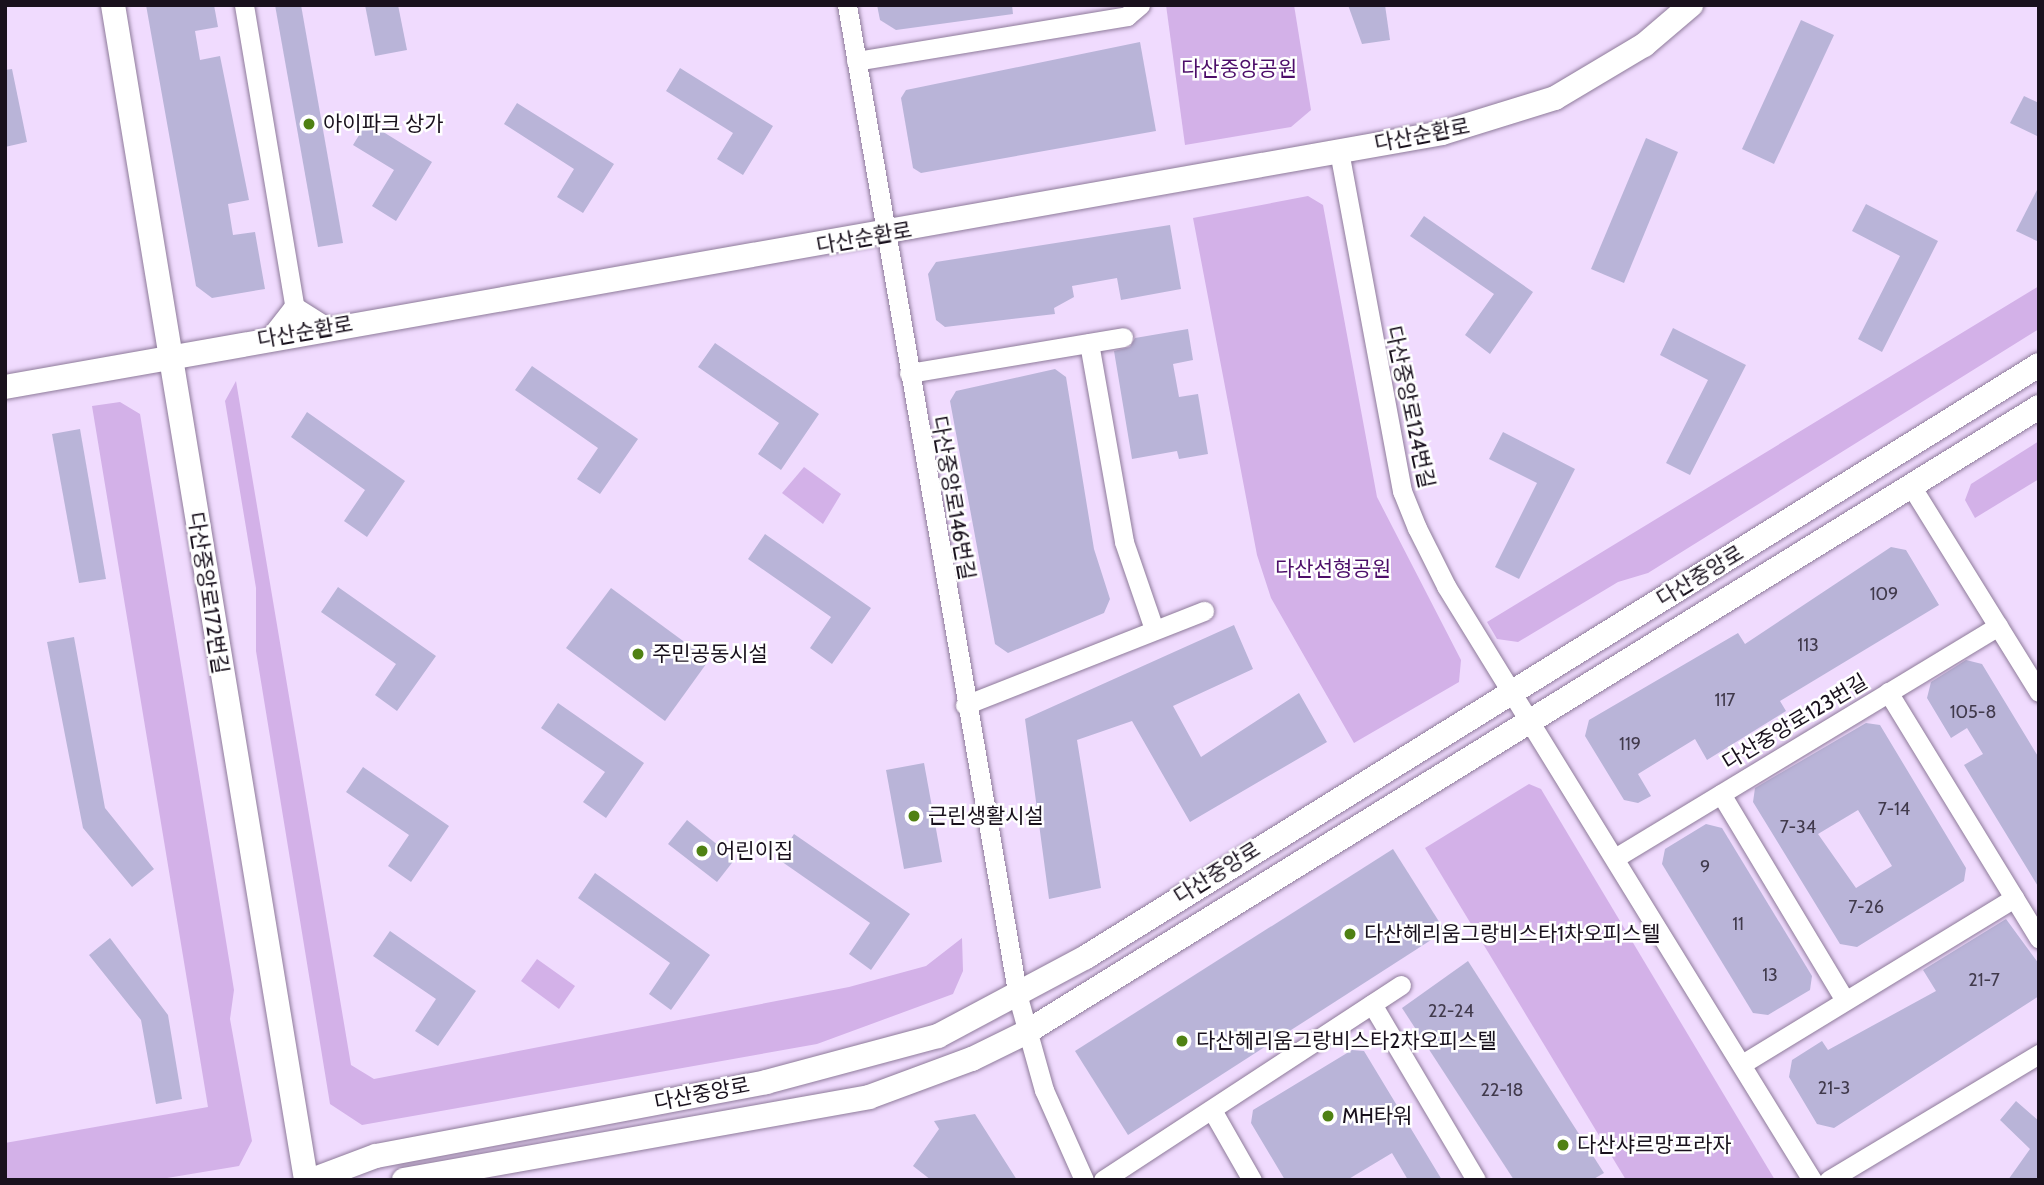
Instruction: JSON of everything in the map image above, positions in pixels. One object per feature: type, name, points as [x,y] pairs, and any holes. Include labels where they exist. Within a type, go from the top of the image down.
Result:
[{"type":"street","name":"다산중앙로172번길","points":[[113,5],[172,355],[201,568],[306,1180]]},
{"type":"street","points":[[244,5],[295,310],[274,337]]},
{"type":"street","name":"다산중앙로146번길","points":[[847,5],[965,705],[1025,1033],[1084,1180]]},
{"type":"street","points":[[856,61],[1127,16],[1140,5]]},
{"type":"street","name":"다산순환로","points":[[5,387],[325,328],[885,234],[1339,151],[1519,114],[1644,45],[1691,5]]},
{"type":"street","name":"다산중앙로124번길","points":[[1339,151],[1402,491],[1446,586],[1509,690]]},
{"type":"street","points":[[295,310],[325,328]]},
{"type":"street","points":[[908,373],[1123,337]]},
{"type":"street","points":[[1089,343],[1124,542],[1154,629]]},
{"type":"street","name":"다산중앙로","points":[[312,1180],[376,1156],[864,1061],[938,1036],[1018,997],[1509,690],[1894,459],[2039,365]]},
{"type":"street","name":"다산중앙로","points":[[404,1180],[869,1097],[1025,1033],[1913,489],[2039,407]]},
{"type":"street","points":[[1894,459],[2039,692]]},
{"type":"street","points":[[965,705],[1205,611]]},
{"type":"street","name":"다산중앙로123번길","points":[[1615,858],[1998,626]]},
{"type":"street","points":[[1509,690],[1812,1180]]},
{"type":"street","points":[[1888,692],[2039,938]]},
{"type":"street","points":[[1721,794],[1844,999]]},
{"type":"street","points":[[1742,1064],[1844,999],[2014,898]]},
{"type":"street","points":[[1102,1180],[1401,985]]},
{"type":"street","points":[[1371,1004],[1476,1180]]},
{"type":"street","points":[[1829,1180],[2039,1055]]},
{"type":"street","points":[[1212,1110],[1252,1180]]},
{"type":"green space","name":"다산중앙공원","points":[[1166,5],[1294,5],[1311,110],[1291,127],[1185,145]]},
{"type":"green space","name":"다산선형공원","points":[[1308,196],[1323,205],[1377,497],[1461,660],[1459,682],[1354,743],[1271,598],[1257,555],[1193,218]]},
{"type":"green space","points":[[2039,286],[2039,329],[1648,573],[1618,582],[1518,642],[1497,639],[1487,622]]},
{"type":"green space","points":[[236,381],[351,1065],[374,1079],[849,987],[926,966],[962,938],[963,971],[953,994],[817,1044],[362,1125],[330,1104],[256,651],[256,588],[225,401]]},
{"type":"green space","points":[[120,402],[140,414],[234,990],[230,1019],[252,1141],[239,1166],[155,1180],[5,1180],[5,1143],[208,1107],[92,406]]},
{"type":"green space","points":[[2039,441],[2039,479],[1975,518],[1965,500],[1971,484]]},
{"type":"green space","points":[[804,467],[841,494],[823,524],[782,493]]},
{"type":"green space","points":[[1529,784],[1541,789],[1775,1180],[1626,1180],[1425,848]]},
{"type":"green space","points":[[537,959],[575,986],[559,1009],[521,981]]},
{"type":"building","points":[[146,5],[214,5],[218,27],[195,31],[200,60],[220,56],[249,200],[228,204],[233,235],[255,232],[265,289],[212,298],[196,286]]},
{"type":"building","name":"아이파크 상가","points":[[275,5],[301,5],[343,243],[318,247]]},
{"type":"building","points":[[365,5],[398,5],[407,50],[375,56]]},
{"type":"building","points":[[877,5],[1012,5],[1013,14],[896,30],[880,20]]},
{"type":"building","points":[[1348,5],[1385,5],[1390,40],[1362,44]]},
{"type":"building","points":[[1801,20],[1834,35],[1774,164],[1742,149]]},
{"type":"building","points":[[1140,42],[1156,131],[921,173],[913,168],[901,98],[906,90]]},
{"type":"building","points":[[680,68],[773,126],[743,175],[717,159],[733,133],[666,91]]},
{"type":"building","points":[[12,69],[27,142],[5,147],[5,70]]},
{"type":"building","points":[[2024,96],[2039,103],[2039,137],[2010,123]]},
{"type":"building","points":[[517,103],[614,164],[583,213],[557,197],[574,169],[504,124]]},
{"type":"building","points":[[367,122],[432,162],[396,221],[372,206],[394,170],[353,145]]},
{"type":"building","points":[[1646,138],[1678,152],[1624,283],[1591,269]]},
{"type":"building","points":[[2039,186],[2039,242],[2016,231]]},
{"type":"building","points":[[1866,204],[1938,241],[1882,352],[1858,339],[1900,256],[1852,231]]},
{"type":"building","points":[[1424,216],[1533,292],[1490,354],[1465,335],[1494,294],[1410,236]]},
{"type":"building","points":[[1170,225],[1181,289],[1121,300],[1117,278],[1072,286],[1074,297],[1054,308],[1055,314],[945,327],[936,320],[928,274],[936,262]]},
{"type":"building","points":[[1673,328],[1746,365],[1690,475],[1666,463],[1708,380],[1660,355]]},
{"type":"building","points":[[1188,329],[1193,360],[1173,364],[1179,397],[1198,394],[1208,454],[1179,459],[1177,451],[1132,459],[1114,351],[1130,347],[1135,338]]},
{"type":"building","points":[[715,343],[819,414],[781,470],[758,454],[779,423],[698,367]]},
{"type":"building","points":[[532,366],[638,439],[600,494],[577,479],[598,448],[515,390]]},
{"type":"building","points":[[1055,369],[1066,377],[1094,549],[1110,599],[1104,613],[1008,653],[995,644],[950,401],[956,391]]},
{"type":"building","points":[[307,412],[405,481],[367,537],[344,521],[365,490],[291,437]]},
{"type":"building","points":[[80,429],[106,579],[79,583],[52,434]]},
{"type":"building","points":[[1503,432],[1575,469],[1519,579],[1495,567],[1537,483],[1489,459]]},
{"type":"building","points":[[765,534],[871,608],[832,664],[810,648],[831,617],[748,559]]},
{"type":"building","points":[[1891,547],[1906,550],[1939,605],[1780,701],[1786,711],[1707,760],[1695,739],[1638,774],[1651,796],[1638,803],[1624,800],[1585,736],[1589,720],[1738,633],[1745,644]]},
{"type":"building","points":[[338,587],[436,656],[397,711],[375,695],[396,664],[321,612]]},
{"type":"building","name":"주민공동시설","points":[[611,588],[709,660],[665,721],[566,648]]},
{"type":"building","points":[[1234,625],[1253,669],[1173,706],[1201,757],[1299,693],[1327,742],[1190,822],[1132,721],[1077,740],[1101,888],[1049,899],[1025,719]]},
{"type":"building","points":[[74,637],[105,808],[154,869],[132,887],[83,828],[47,642]]},
{"type":"building","points":[[1966,660],[1982,664],[2039,758],[2039,888],[1964,765],[1983,754],[1967,728],[1951,738],[1927,698],[1931,682]]},
{"type":"building","points":[[558,703],[644,763],[606,818],[583,802],[605,772],[541,728]]},
{"type":"building","points":[[1866,723],[1880,725],[1966,868],[1964,881],[1857,947],[1840,944],[1753,802],[1755,788]],"holes":[[[1858,810],[1892,866],[1856,888],[1818,834]]]},
{"type":"building","name":"근린생활시설","points":[[924,763],[942,862],[904,869],[886,770]]},
{"type":"building","points":[[363,767],[449,826],[411,882],[388,866],[409,835],[346,792]]},
{"type":"building","name":"어린이집","points":[[687,820],[735,859],[717,882],[668,844]]},
{"type":"building","points":[[1706,824],[1722,828],[1812,976],[1810,990],[1768,1015],[1753,1013],[1662,864],[1665,849]]},
{"type":"building","points":[[794,834],[910,914],[871,970],[849,954],[870,923],[778,859]]},
{"type":"building","points":[[1393,849],[1445,931],[1128,1135],[1075,1051]]},
{"type":"building","points":[[595,873],[710,955],[671,1010],[649,994],[670,963],[578,898]]},
{"type":"building","points":[[2006,919],[2039,964],[2039,996],[1834,1128],[1817,1124],[1789,1077],[1792,1060],[1822,1041],[1828,1050],[1936,991],[1923,970]]},
{"type":"building","points":[[390,931],[476,991],[438,1046],[415,1031],[436,999],[373,956]]},
{"type":"building","points":[[110,938],[168,1015],[182,1099],[156,1104],[141,1020],[89,955]]},
{"type":"building","points":[[1468,961],[1604,1173],[1592,1180],[1514,1180],[1402,1008]]},
{"type":"building","name":"MH타워","points":[[1352,1050],[1364,1051],[1442,1180],[1408,1180],[1392,1153],[1347,1180],[1285,1180],[1251,1123],[1253,1110]]},
{"type":"building","points":[[2016,1101],[2039,1121],[2039,1180],[2008,1180],[2030,1149],[2000,1120]]},
{"type":"building","points":[[975,1114],[1017,1180],[931,1180],[913,1166],[939,1129],[934,1121]]},
{"type":"place","name":"아이파크 상가","points":[[309,124]]},
{"type":"place","name":"주민공동시설","points":[[638,654]]},
{"type":"place","name":"근린생활시설","points":[[914,816]]},
{"type":"place","name":"어린이집","points":[[702,851]]},
{"type":"place","name":"다산헤리움그랑비스타1차오피스텔","points":[[1350,934]]},
{"type":"place","name":"다산헤리움그랑비스타2차오피스텔","points":[[1182,1041]]},
{"type":"place","name":"MH타워","points":[[1328,1116]]},
{"type":"place","name":"다산샤르망프라자","points":[[1563,1145]]}]
